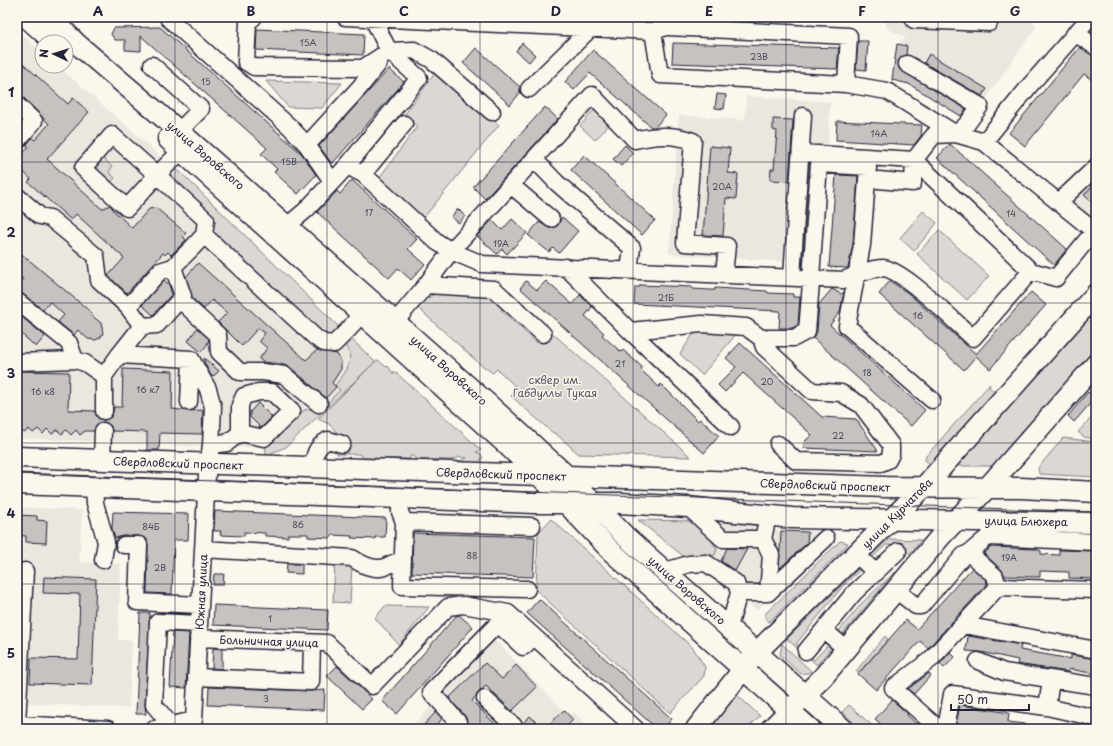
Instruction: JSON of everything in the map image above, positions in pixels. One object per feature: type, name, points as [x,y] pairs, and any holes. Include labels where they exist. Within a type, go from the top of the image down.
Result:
[{"type":"main road","points":[[26,17],[45,34]]},
{"type":"main road","name":"улица Воровского","points":[[50,17],[76,43],[287,226],[568,477],[625,536],[843,729]]},
{"type":"main road","name":"улица Воровского","points":[[74,59],[181,151],[361,313],[539,476],[611,551],[810,729]]},
{"type":"main road","name":"улица Курчатова","points":[[696,729],[742,668],[891,518],[924,487],[1096,294]]},
{"type":"main road","points":[[771,729],[805,696],[956,520],[986,489],[1096,364]]},
{"type":"main road","name":"Свердловский проспект","points":[[17,457],[102,460],[210,455],[313,468],[986,489]]},
{"type":"main road","points":[[17,484],[688,507],[768,516],[956,520]]},
{"type":"main road","points":[[986,489],[1096,492]]},
{"type":"main road","name":"улица Блюхера","points":[[956,520],[1096,523]]},
{"type":"street","points":[[254,17],[248,22],[246,62],[254,67],[363,68],[389,51],[414,50],[432,60],[492,112]]},
{"type":"street","points":[[345,17],[591,28],[664,25],[849,36],[846,84]]},
{"type":"street","points":[[914,20],[989,23],[990,17]]},
{"type":"street","points":[[984,142],[1090,17]]},
{"type":"street","points":[[168,18],[289,126],[307,145],[332,181]]},
{"type":"street","points":[[287,226],[306,210],[346,167],[419,78],[389,51],[374,18]]},
{"type":"street","points":[[664,25],[660,76],[846,84],[887,91],[956,134],[984,142],[1095,233],[1056,278],[1031,271],[914,160],[802,153]]},
{"type":"street","points":[[530,89],[591,28]]},
{"type":"street","points":[[1075,33],[1096,47]]},
{"type":"street","points":[[307,145],[360,87],[389,51]]},
{"type":"street","points":[[878,180],[913,183],[914,160],[934,135],[956,134],[967,124],[980,106],[907,64]]},
{"type":"street","points":[[152,65],[201,109],[178,131]]},
{"type":"street","points":[[395,322],[452,251],[592,95],[635,140],[649,136],[677,136],[693,141],[686,243],[727,246],[724,274]]},
{"type":"street","points":[[17,105],[34,121],[17,141]]},
{"type":"street","points":[[803,277],[802,153],[804,116]]},
{"type":"street","points":[[363,174],[404,124]]},
{"type":"street","points":[[128,307],[160,271],[173,267],[204,235],[206,220],[157,175],[112,135],[83,168],[127,208],[157,175],[181,151]]},
{"type":"street","points":[[534,160],[557,183],[632,248],[629,270]]},
{"type":"street","points":[[803,277],[819,164],[868,167],[862,246],[858,275],[847,326],[932,400]]},
{"type":"street","points":[[346,167],[363,174],[424,231],[452,251],[482,264],[844,280],[874,269],[893,270],[913,285],[973,338],[1031,271]]},
{"type":"street","points":[[1059,202],[1096,167]]},
{"type":"street","points":[[511,185],[551,219]]},
{"type":"street","points":[[17,189],[23,190],[34,196],[45,208],[50,218],[96,256],[99,280],[128,307],[142,326]]},
{"type":"street","points":[[17,196],[40,216],[50,218]]},
{"type":"street","points":[[204,235],[316,338],[324,343],[334,344],[350,328],[361,313]]},
{"type":"street","points":[[104,411],[104,376],[142,326],[157,325],[183,296],[173,267]]},
{"type":"street","points":[[566,267],[630,331],[731,427]]},
{"type":"street","points":[[761,338],[794,338],[807,332],[811,283],[803,277]]},
{"type":"street","points":[[426,285],[494,289],[544,334]]},
{"type":"street","points":[[180,300],[218,335],[219,352],[240,372],[263,372],[284,375],[319,404]]},
{"type":"street","points":[[17,301],[69,343],[75,360]]},
{"type":"street","points":[[630,331],[702,324],[746,327],[761,338],[764,347],[812,390],[841,393],[861,405],[891,445],[891,454],[888,460],[881,462],[796,461],[778,444]]},
{"type":"street","points":[[119,355],[191,359],[189,402]]},
{"type":"street","name":"Южная улица","points":[[170,724],[194,720],[198,631],[213,407],[208,389],[191,359]]},
{"type":"street","points":[[17,362],[75,360],[85,363],[104,376]]},
{"type":"street","points":[[210,455],[240,433],[264,438],[292,411],[272,392],[259,392],[244,396],[240,405],[240,433]]},
{"type":"street","points":[[213,407],[240,405]]},
{"type":"street","points":[[102,460],[103,431]]},
{"type":"street","points":[[313,468],[315,450],[321,444],[328,440],[342,444]]},
{"type":"street","points":[[806,484],[808,462]]},
{"type":"street","points":[[94,486],[95,503],[106,542],[103,560]]},
{"type":"street","points":[[400,496],[400,512],[404,522],[402,586],[527,589]]},
{"type":"street","points":[[688,507],[723,539],[763,539]]},
{"type":"street","points":[[768,516],[763,539],[771,555],[768,593]]},
{"type":"street","points":[[404,522],[532,526]]},
{"type":"street","points":[[896,590],[916,606],[921,606],[964,555],[970,554],[980,542],[989,537],[1096,542]]},
{"type":"street","points":[[739,593],[768,593],[826,538]]},
{"type":"street","points":[[124,545],[139,546],[137,602],[200,605]]},
{"type":"street","points":[[806,651],[854,594],[898,551]]},
{"type":"street","points":[[856,554],[876,572]]},
{"type":"street","points":[[970,554],[994,578],[1096,590]]},
{"type":"street","points":[[190,588],[192,560],[203,555],[352,558],[364,566],[382,568],[395,561],[403,561]]},
{"type":"street","points":[[665,571],[688,564],[706,563],[736,583],[739,593],[729,627]]},
{"type":"street","points":[[25,570],[17,724],[108,729]]},
{"type":"street","points":[[939,729],[893,688],[930,660],[964,625],[994,578]]},
{"type":"street","points":[[449,587],[448,607],[463,605],[503,618],[534,637],[636,729]]},
{"type":"street","name":"Больничная улица","points":[[170,724],[154,705],[158,622],[198,631],[327,644],[372,686],[448,607]]},
{"type":"street","points":[[456,729],[458,722],[432,692],[503,618]]},
{"type":"street","points":[[964,625],[1096,650]]},
{"type":"street","points":[[824,630],[846,649]]},
{"type":"street","points":[[196,677],[311,682],[312,643]]},
{"type":"street","points":[[978,661],[1004,672],[1096,686]]},
{"type":"street","points":[[1047,708],[1051,680]]},
{"type":"street","points":[[946,729],[952,694],[1047,708],[1096,718]]},
{"type":"street","points":[[485,699],[514,726]]},
{"type":"street","points":[[154,729],[170,724]]},
{"type":"shaded area","points":[[886,17],[1031,17],[1036,27],[991,91],[973,124],[909,84],[892,80],[897,44],[906,38],[886,28]]},
{"type":"shaded area","points":[[17,30],[34,45],[34,74],[67,74],[170,164],[376,362],[286,447],[205,447],[17,438]]},
{"type":"shaded area","points":[[746,96],[830,102],[828,155],[811,162],[805,263],[669,254],[679,115],[745,120]]},
{"type":"shaded area","points":[[1096,153],[1096,221],[1071,200],[1075,194],[1064,184]]},
{"type":"shaded area","points":[[17,507],[82,510],[79,562],[121,564],[118,640],[132,640],[129,708],[17,703]]},
{"type":"shaded area","points":[[708,519],[778,530],[828,532],[834,537],[815,559],[757,610],[687,559],[716,549],[708,535]]},
{"type":"shaded area","points":[[493,638],[569,716],[574,712],[590,729],[410,729]]},
{"type":"green space","points":[[435,73],[499,125],[421,221],[376,182],[417,127],[405,114]]},
{"type":"green space","points":[[266,81],[342,83],[322,108],[288,107]]},
{"type":"green space","points":[[594,110],[610,124],[595,140],[580,126]]},
{"type":"green space","points":[[103,158],[112,167],[109,172],[115,178],[110,183],[98,171],[98,165]]},
{"type":"green space","points":[[176,168],[375,362],[286,447],[266,455],[265,440],[275,440],[304,410],[323,408],[340,390],[335,385],[346,371],[350,360],[349,354],[343,344],[324,338],[162,185]]},
{"type":"green space","points":[[923,211],[937,223],[914,251],[900,238]]},
{"type":"green space","points":[[939,230],[989,276],[967,300],[917,254]]},
{"type":"green space","name":"сквер им. Габдуллы Тукая","points":[[441,291],[488,293],[501,304],[502,311],[537,343],[549,330],[691,457],[579,454],[511,396],[518,389],[497,369],[493,373],[481,365],[418,308],[421,301]]},
{"type":"green space","points":[[1096,311],[1096,349],[992,466],[957,466]]},
{"type":"green space","points":[[696,330],[738,332],[702,375],[680,354]]},
{"type":"green space","points":[[378,360],[386,367],[388,366],[394,375],[394,371],[481,450],[476,452],[481,454],[483,458],[481,458],[481,463],[457,462],[467,458],[460,457],[452,460],[415,459],[414,456],[410,456],[410,459],[363,458],[359,454],[337,454],[346,442],[329,424],[318,419]]},
{"type":"green space","points":[[990,384],[989,387],[995,392],[930,464],[925,460],[926,456]]},
{"type":"green space","points":[[1093,416],[1096,418],[1096,439],[1084,437],[1078,432]]},
{"type":"green space","points":[[1063,438],[1096,442],[1096,477],[1039,474],[1038,468]]},
{"type":"green space","points":[[551,519],[693,648],[705,667],[704,676],[670,713],[536,590],[538,533]]},
{"type":"green space","points":[[638,520],[694,521],[708,535],[717,549],[715,555],[699,555],[687,559]]},
{"type":"green space","points":[[889,539],[921,540],[910,554],[901,546],[886,545],[871,559],[868,559]]},
{"type":"green space","points":[[840,541],[848,543],[769,622],[765,618],[765,614]]},
{"type":"green space","points":[[335,564],[352,565],[350,603],[333,602]]},
{"type":"green space","points":[[860,567],[861,569],[843,586],[796,644],[814,660],[828,645],[833,645],[817,665],[787,639]]},
{"type":"green space","points":[[895,572],[840,637],[838,632],[862,603]]},
{"type":"green space","points":[[385,606],[429,607],[399,645],[375,618]]},
{"type":"green space","points":[[885,636],[888,639],[858,673],[856,671]]},
{"type":"green space","points":[[782,644],[812,672],[801,674],[780,655]]},
{"type":"green space","points":[[735,693],[760,716],[747,729],[708,729]]},
{"type":"green space","points":[[849,705],[876,729],[861,729],[842,712]]},
{"type":"building","points":[[160,27],[302,154],[316,175],[298,194],[274,172],[277,169],[261,154],[267,148],[141,36],[141,51],[125,50],[125,40],[115,40],[111,34],[114,28]]},
{"type":"building","points":[[257,29],[364,34],[363,55],[256,50]]},
{"type":"building","points":[[858,41],[868,41],[866,70],[856,69]]},
{"type":"building","points":[[522,43],[535,55],[529,62],[516,51]]},
{"type":"building","points":[[673,43],[839,48],[837,69],[672,63]]},
{"type":"building","points":[[897,44],[907,46],[906,55],[899,60],[899,69],[966,109],[961,116],[909,84],[892,80]]},
{"type":"building","points":[[1080,47],[1096,56],[1096,83],[1084,74],[1025,146],[1009,133]]},
{"type":"building","points":[[476,48],[520,87],[520,93],[510,105],[463,63]]},
{"type":"building","points":[[593,50],[666,115],[655,127],[651,127],[590,73],[574,90],[565,82]]},
{"type":"building","points":[[929,54],[987,89],[982,96],[924,63]]},
{"type":"building","points":[[17,58],[68,104],[73,98],[89,112],[47,159],[102,209],[110,205],[115,212],[132,228],[149,209],[156,208],[186,233],[183,236],[186,240],[171,255],[168,252],[165,255],[163,253],[127,293],[108,276],[124,258],[76,214],[71,220],[28,182],[31,179],[17,166],[17,160],[28,148],[27,144],[32,138],[35,140],[49,124],[24,98],[17,95]]},
{"type":"building","points":[[389,69],[404,82],[332,164],[319,146]]},
{"type":"building","points":[[717,94],[726,95],[724,109],[715,108]]},
{"type":"building","points":[[545,107],[558,119],[485,199],[473,187]]},
{"type":"building","points":[[773,119],[793,120],[789,181],[770,180],[771,169],[774,169],[777,131],[773,130]]},
{"type":"building","points":[[837,121],[922,125],[921,136],[914,145],[836,140]]},
{"type":"building","points":[[950,144],[1067,249],[1054,265],[937,158]]},
{"type":"building","points":[[625,145],[633,153],[621,166],[613,159]]},
{"type":"building","points":[[710,146],[730,148],[728,173],[738,174],[736,199],[726,198],[723,236],[703,235]]},
{"type":"building","points":[[584,155],[655,220],[642,235],[571,170]]},
{"type":"building","points":[[836,175],[858,176],[853,244],[848,268],[829,267]]},
{"type":"building","points":[[352,180],[417,239],[408,249],[425,264],[411,280],[398,268],[389,278],[317,212],[337,191],[340,194]]},
{"type":"building","points":[[1096,182],[1096,206],[1084,195]]},
{"type":"building","points":[[458,209],[465,216],[459,223],[451,217]]},
{"type":"building","points":[[562,217],[578,231],[559,253],[553,248],[549,252],[528,235],[539,222],[549,228],[554,228],[558,225]]},
{"type":"building","points":[[512,219],[527,233],[507,254],[502,249],[497,254],[477,236],[492,220],[502,230]]},
{"type":"building","points":[[17,250],[92,313],[91,315],[101,323],[103,333],[101,337],[96,340],[88,339],[78,330],[74,335],[58,322],[64,315],[50,302],[43,310],[23,294],[17,292],[17,286],[23,279],[17,273]]},
{"type":"building","points":[[198,263],[306,360],[317,350],[337,354],[341,361],[341,369],[332,383],[336,387],[326,398],[290,367],[281,364],[263,362],[259,359],[267,348],[259,341],[265,333],[258,328],[242,346],[218,322],[227,313],[212,300],[204,309],[192,298],[186,277]]},
{"type":"building","points":[[164,280],[169,285],[172,294],[153,315],[142,305]]},
{"type":"building","points":[[526,281],[537,290],[546,281],[572,304],[580,295],[592,307],[585,316],[604,333],[602,335],[621,352],[623,350],[642,367],[641,370],[659,387],[661,384],[698,421],[700,419],[719,436],[704,453],[520,288]]},
{"type":"building","points":[[890,281],[908,293],[976,354],[1031,292],[1046,305],[990,369],[976,356],[964,370],[879,294]]},
{"type":"building","points":[[640,285],[692,287],[692,289],[710,290],[715,290],[715,288],[767,291],[768,293],[793,294],[793,297],[800,297],[798,325],[792,328],[779,328],[780,311],[634,304],[635,287],[640,287]]},
{"type":"building","points":[[832,289],[841,294],[844,292],[840,312],[830,325],[925,410],[911,426],[813,338],[817,332],[819,304]]},
{"type":"building","points":[[17,313],[45,336],[36,347],[17,330]]},
{"type":"building","points":[[197,328],[209,339],[207,345],[201,352],[188,341]]},
{"type":"building","points":[[740,343],[822,417],[856,419],[878,451],[803,448],[805,441],[812,435],[743,373],[725,392],[718,385],[736,367],[726,358]]},
{"type":"building","points":[[204,358],[219,371],[215,375],[211,376],[205,364]]},
{"type":"building","points":[[123,369],[173,371],[172,409],[189,411],[203,410],[202,434],[160,433],[159,450],[147,450],[147,432],[112,431],[111,426],[104,422],[98,423],[94,431],[85,431],[80,435],[76,430],[71,435],[66,430],[62,434],[57,430],[52,434],[47,429],[43,434],[38,429],[33,433],[29,429],[24,433],[17,426],[17,371],[69,372],[68,410],[94,411],[99,419],[104,420],[112,416],[114,407],[122,407]]},
{"type":"building","points":[[1088,392],[1095,398],[1074,422],[1068,416]]},
{"type":"building","points":[[258,403],[272,417],[261,428],[250,417],[250,412]]},
{"type":"building","points":[[215,511],[386,518],[385,537],[375,537],[375,539],[351,538],[352,536],[332,535],[331,538],[308,537],[308,534],[288,534],[288,537],[265,536],[265,533],[244,532],[244,536],[220,535],[221,531],[214,531]]},
{"type":"building","points":[[113,512],[189,514],[188,540],[174,540],[172,594],[147,593],[147,539],[139,536],[124,536],[115,538],[112,529]]},
{"type":"building","points":[[17,515],[37,516],[37,520],[47,521],[46,543],[26,542],[26,536],[17,535]]},
{"type":"building","points":[[781,531],[808,532],[807,543],[779,569]]},
{"type":"building","points":[[413,533],[535,537],[533,577],[412,573]]},
{"type":"building","points":[[991,547],[1036,549],[1041,551],[1041,554],[1059,555],[1059,550],[1096,551],[1096,579],[1069,578],[1069,572],[1040,571],[1040,577],[1005,576],[1002,570],[984,554]]},
{"type":"building","points":[[727,548],[747,549],[735,571],[721,561]]},
{"type":"building","points":[[287,564],[302,564],[302,574],[286,573]]},
{"type":"building","points":[[972,568],[986,580],[987,584],[928,648],[920,641],[876,690],[858,674],[906,620],[917,629]]},
{"type":"building","points":[[214,574],[224,574],[223,585],[213,585]]},
{"type":"building","points":[[44,577],[96,579],[92,685],[30,683],[31,658],[78,659],[80,594],[43,593]]},
{"type":"building","points":[[539,599],[672,719],[663,729],[657,729],[527,613]]},
{"type":"building","points":[[214,605],[328,610],[327,630],[213,625]]},
{"type":"building","points":[[140,613],[150,613],[145,705],[146,714],[136,714]]},
{"type":"building","points":[[459,615],[473,627],[397,714],[382,701],[456,616]]},
{"type":"building","points":[[173,632],[189,633],[186,688],[170,687]]},
{"type":"building","points":[[968,636],[1021,645],[1020,650],[1071,659],[1071,655],[1096,659],[1096,674],[1069,669],[1069,672],[1017,664],[1018,660],[981,652],[966,651]]},
{"type":"building","points":[[213,648],[222,649],[222,669],[212,668]]},
{"type":"building","points":[[950,652],[955,657],[944,668],[940,664]]},
{"type":"building","points":[[485,663],[502,679],[516,665],[537,687],[512,711],[486,686],[478,693],[472,701],[500,729],[472,729],[467,724],[465,716],[449,698]]},
{"type":"building","points":[[337,666],[372,699],[362,709],[327,676]]},
{"type":"building","points":[[929,673],[931,675],[914,694],[908,689]]},
{"type":"building","points":[[209,687],[311,691],[325,690],[324,710],[208,705]]},
{"type":"building","points":[[892,700],[922,729],[886,729],[875,719]]},
{"type":"building","points":[[960,705],[1009,713],[1008,722],[1025,724],[1024,729],[985,729],[956,724]]},
{"type":"building","points":[[564,710],[573,720],[564,729],[544,729]]},
{"type":"building","points":[[436,712],[442,719],[433,729],[420,729]]},
{"type":"building","points":[[530,716],[543,729],[523,729],[523,723]]},
{"type":"tram line","points":[[17,474],[1096,512]]}]
